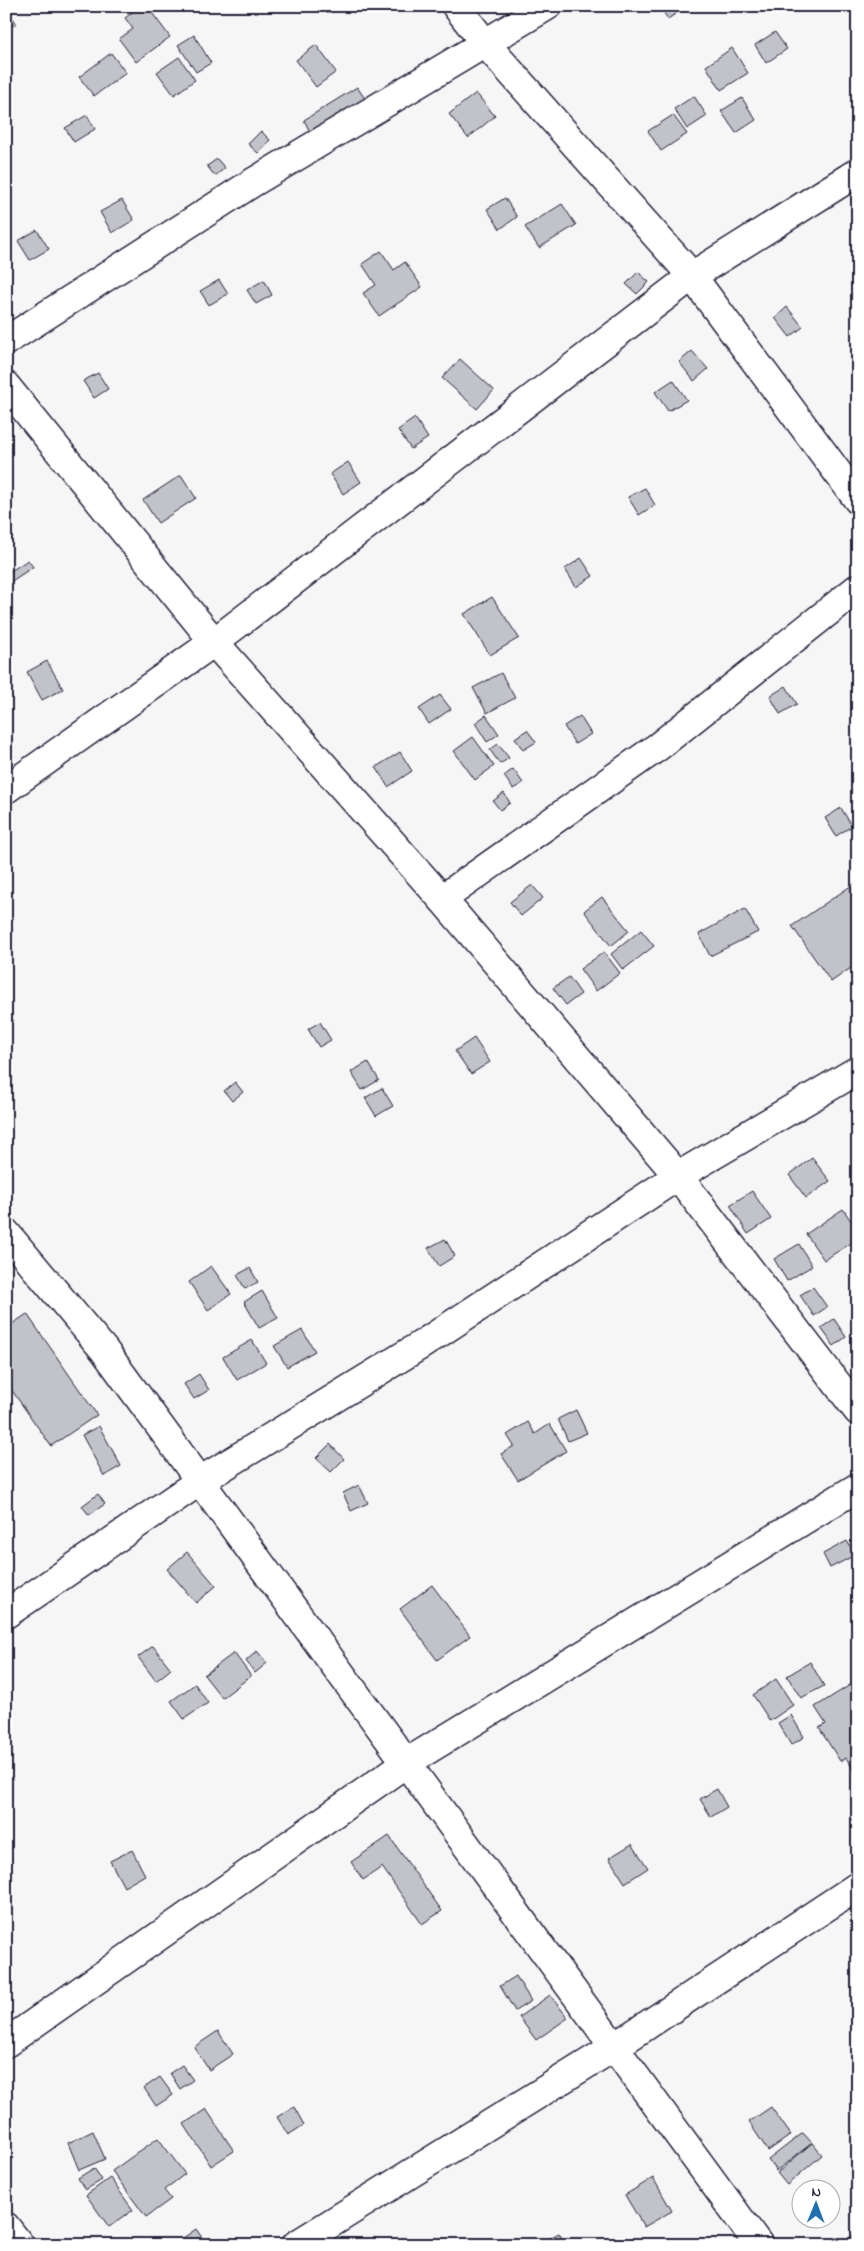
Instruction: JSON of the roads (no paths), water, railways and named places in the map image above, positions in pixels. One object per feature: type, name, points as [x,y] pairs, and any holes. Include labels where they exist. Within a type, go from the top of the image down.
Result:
[{"type":"street","points":[[456,6],[484,42],[692,276],[858,500]]},
{"type":"street","points":[[6,341],[252,183],[484,42],[547,6]]},
{"type":"street","points":[[6,788],[214,642],[692,276],[858,172]]},
{"type":"street","points":[[6,386],[214,642],[442,899],[678,1176],[858,1411]]},
{"type":"street","points":[[442,899],[659,746],[858,588]]},
{"type":"street","points":[[6,1614],[200,1481],[421,1346],[678,1176],[858,1070]]},
{"type":"street","points":[[6,1233],[104,1350],[759,2245]]},
{"type":"street","points":[[6,2042],[406,1763],[858,1488]]},
{"type":"street","points":[[296,2245],[614,2046],[858,1886]]},
{"type":"street","points":[[6,2227],[20,2245]]}]
